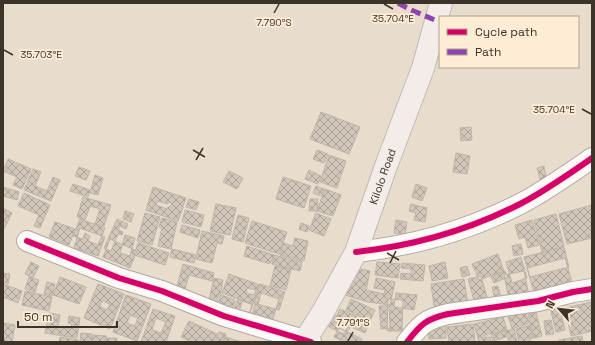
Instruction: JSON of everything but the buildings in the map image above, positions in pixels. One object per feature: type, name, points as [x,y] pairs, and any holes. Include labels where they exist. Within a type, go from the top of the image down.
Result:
[{"type":"main road","name":"Kilolo Road","points":[[307,342],[356,252],[386,166],[423,68],[441,3]]},
{"type":"street","points":[[356,252],[385,249],[411,244],[484,221],[521,204],[592,158]]},
{"type":"street","points":[[27,241],[119,278],[162,291],[224,316],[307,342]]},
{"type":"street","points":[[408,342],[418,329],[427,321],[435,317],[538,301],[592,289]]},
{"type":"marked path","points":[[398,3],[437,21]]},
{"type":"cycle path","points":[[356,252],[398,246],[440,236],[481,222],[529,199],[592,158]]},
{"type":"cycle path","points":[[27,241],[119,278],[162,291],[224,316],[311,342]]},
{"type":"cycle path","points":[[407,342],[424,323],[440,316],[538,301],[592,289]]}]
